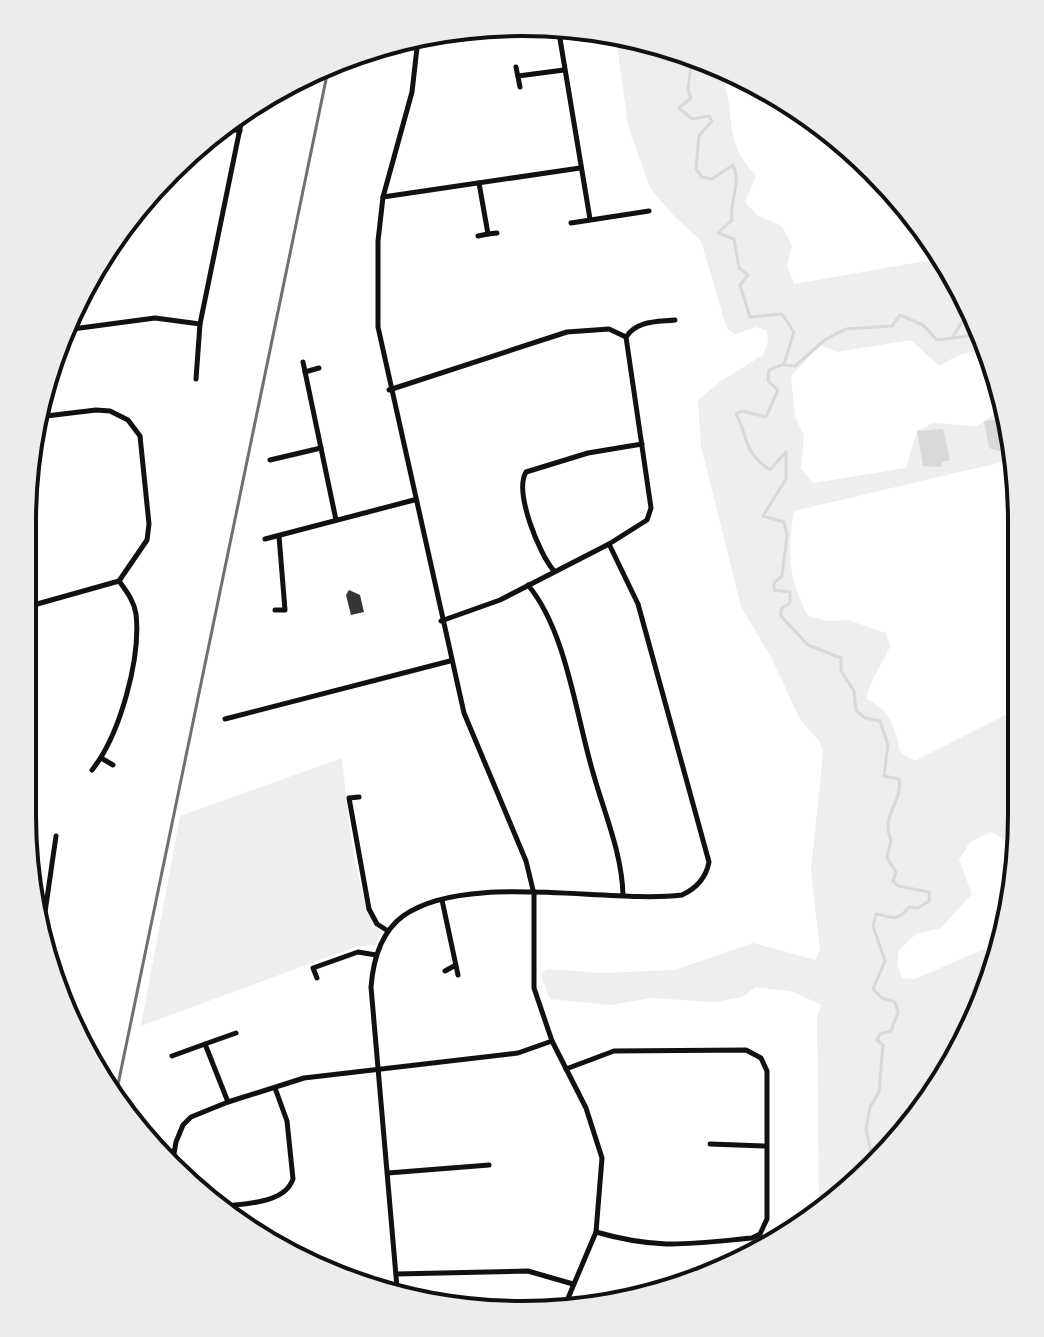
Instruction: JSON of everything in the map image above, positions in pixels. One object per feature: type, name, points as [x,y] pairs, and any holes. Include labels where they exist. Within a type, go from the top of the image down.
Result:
[{"type":"street","points":[[560,38],[590,219]]},
{"type":"street","points":[[417,48],[412,92],[383,197],[378,327],[389,390],[464,713],[514,827],[534,894],[532,971],[552,1041],[592,1122],[602,1158],[596,1232],[567,1299]]},
{"type":"street","points":[[516,67],[520,87]]},
{"type":"street","points":[[518,76],[564,70]]},
{"type":"street","points":[[196,379],[200,324],[241,126]]},
{"type":"street","points":[[235,130],[240,131]]},
{"type":"street","points":[[383,197],[580,168]]},
{"type":"street","points":[[479,183],[488,234]]},
{"type":"street","points":[[571,223],[649,211]]},
{"type":"street","points":[[478,236],[497,233]]},
{"type":"street","points":[[76,328],[155,318],[200,324]]},
{"type":"street","points":[[441,621],[500,600],[609,544],[647,520],[651,508],[626,337],[632,328],[643,323],[675,320]]},
{"type":"street","points":[[389,390],[567,332],[609,329],[626,337]]},
{"type":"street","points":[[303,362],[336,520]]},
{"type":"street","points":[[305,372],[319,368]]},
{"type":"street","points":[[36,604],[119,581],[147,540],[140,436],[128,420],[110,411],[48,416]]},
{"type":"street","points":[[554,571],[545,561],[521,488],[526,472],[588,453],[642,444]]},
{"type":"street","points":[[270,460],[321,448]]},
{"type":"street","points":[[265,539],[414,500]]},
{"type":"street","points":[[275,610],[285,610],[279,536]]},
{"type":"street","points":[[397,1284],[371,987],[376,955],[388,931],[402,917],[442,900],[493,894],[682,895],[699,883],[709,862],[638,604],[609,544]]},
{"type":"street","points":[[92,770],[118,724],[136,641],[136,613],[131,597],[119,581]]},
{"type":"street","points":[[528,585],[538,597],[557,640],[617,852],[623,895]]},
{"type":"street","points":[[225,719],[450,661]]},
{"type":"street","points":[[101,758],[113,765]]},
{"type":"street","points":[[359,797],[349,798],[369,909],[377,924],[388,931]]},
{"type":"street","points":[[45,911],[56,836]]},
{"type":"street","points":[[442,900],[458,975]]},
{"type":"street","points":[[317,978],[313,968],[358,952],[376,955]]},
{"type":"street","points":[[445,971],[454,966]]},
{"type":"street","points":[[172,1056],[236,1033]]},
{"type":"street","points":[[174,1154],[183,1125],[191,1117],[304,1078],[518,1053],[552,1041]]},
{"type":"street","points":[[205,1044],[228,1102]]},
{"type":"street","points":[[566,1069],[614,1051],[754,1052],[767,1071],[767,1219],[760,1234],[752,1238],[664,1246],[636,1244],[596,1232]]},
{"type":"street","points":[[232,1205],[284,1195],[291,1187],[293,1179],[287,1121],[275,1088]]},
{"type":"street","points":[[710,1144],[765,1146]]},
{"type":"street","points":[[388,1173],[489,1165]]},
{"type":"street","points":[[396,1274],[528,1271],[573,1284]]},
{"type":"shaded area","points":[[617,45],[678,62],[722,79],[737,149],[756,175],[745,202],[757,215],[782,226],[792,246],[787,267],[794,284],[931,260],[958,307],[977,352],[959,355],[939,366],[911,340],[837,352],[820,345],[791,376],[795,417],[804,435],[801,468],[813,483],[906,468],[917,431],[933,423],[977,426],[994,414],[999,427],[1004,462],[794,511],[791,565],[796,589],[808,616],[828,621],[848,620],[886,633],[890,646],[870,686],[867,699],[887,714],[900,752],[915,761],[1008,714],[1007,842],[992,832],[970,842],[959,860],[972,894],[941,928],[916,934],[899,950],[897,964],[902,978],[915,979],[989,947],[971,1001],[943,1058],[908,1111],[866,1159],[819,1200],[817,1018],[821,1005],[794,992],[756,987],[742,997],[715,1002],[651,998],[611,1005],[550,999],[540,974],[548,969],[601,973],[675,970],[753,943],[815,960],[820,949],[811,871],[823,753],[820,742],[800,719],[771,657],[741,607],[701,446],[698,400],[721,381],[763,355],[768,342],[767,331],[756,327],[736,334],[727,329],[701,241],[650,188],[628,126]]},
{"type":"shaded area","points":[[997,420],[1003,450],[989,448],[984,421]]},
{"type":"shaded area","points":[[943,429],[950,460],[942,462],[942,467],[923,466],[917,431]]},
{"type":"shaded area","points":[[342,758],[358,875],[364,898],[381,932],[376,945],[355,947],[141,1026],[180,816]]},
{"type":"building","points":[[349,590],[360,595],[364,612],[351,615],[346,595]]},
{"type":"waterway","points":[[691,67],[688,90],[691,98],[679,108],[692,119],[709,116],[712,121],[699,136],[696,169],[702,177],[712,179],[733,165],[736,185],[732,220],[718,233],[734,239],[739,268],[748,275],[740,285],[750,317],[782,314],[794,332],[784,364],[769,370],[768,381],[778,390],[766,417],[742,411],[736,414],[750,450],[770,470],[786,452],[786,479],[763,516],[784,522],[787,535],[782,576],[774,583],[774,590],[790,592],[790,603],[781,609],[781,616],[808,645],[841,658],[841,671],[854,691],[856,710],[865,718],[880,721],[888,745],[884,776],[899,779],[898,795],[888,824],[891,840],[887,858],[896,872],[893,881],[898,886],[929,892],[929,901],[918,908],[909,907],[897,917],[876,914],[873,926],[885,961],[873,989],[882,998],[895,1002],[898,1012],[891,1031],[880,1034],[877,1040],[883,1045],[879,1092],[870,1107],[866,1129],[871,1153]]},
{"type":"waterway","points":[[784,365],[795,366],[826,339],[846,329],[892,326],[900,315],[923,325],[937,340],[952,338]]},
{"type":"waterway","points":[[964,320],[952,338],[971,336]]},
{"type":"railway","points":[[118,1085],[326,77]]}]
